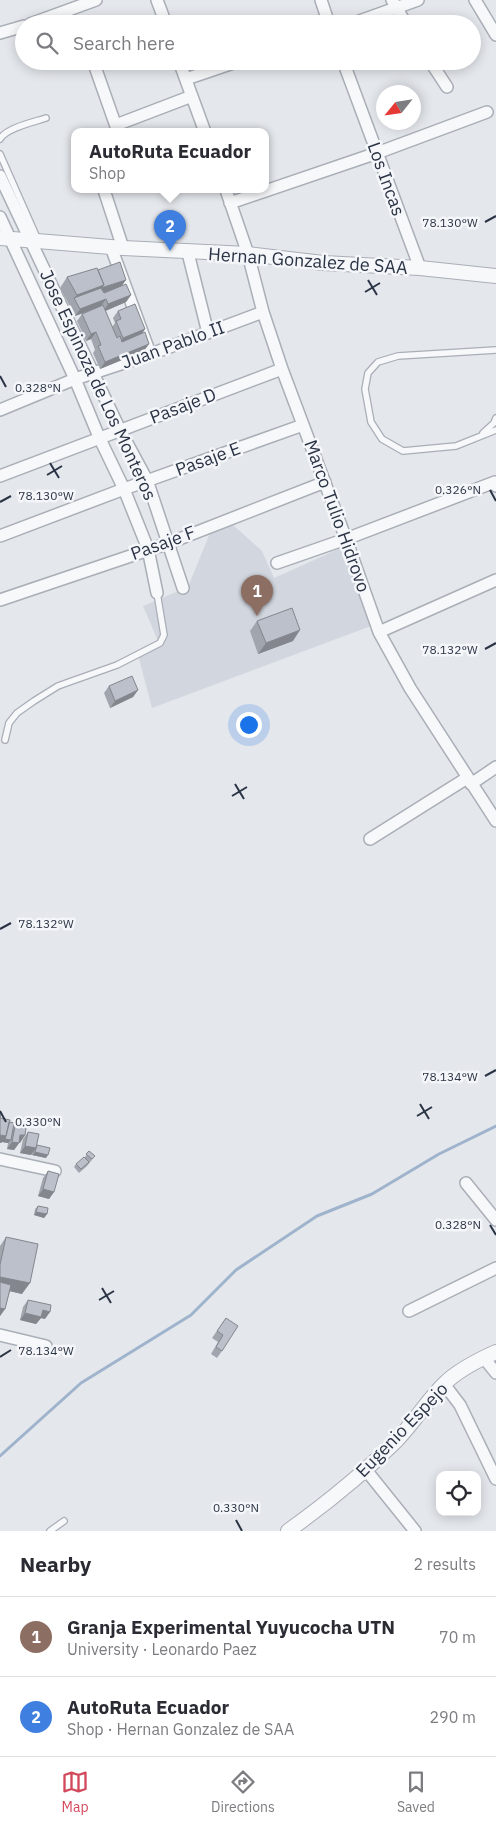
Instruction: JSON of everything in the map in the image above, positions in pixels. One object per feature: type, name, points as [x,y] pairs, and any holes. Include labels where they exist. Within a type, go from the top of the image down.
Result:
[{"type":"street","points":[[55,15],[96,0]]},
{"type":"street","points":[[157,0],[163,15]]},
{"type":"street","points":[[321,0],[327,15]]},
{"type":"street","points":[[370,15],[393,4],[418,0]]},
{"type":"street","points":[[476,0],[496,35]]},
{"type":"street","points":[[393,4],[400,15]]},
{"type":"street","points":[[0,33],[15,29]]},
{"type":"street","points":[[96,70],[117,128],[192,96]]},
{"type":"street","points":[[182,70],[204,128]]},
{"type":"street","points":[[186,79],[212,70]]},
{"type":"street","name":"Los Incas","points":[[346,70],[420,268]]},
{"type":"street","points":[[436,70],[447,87]]},
{"type":"street","points":[[269,189],[377,153],[487,112]]},
{"type":"street","name":"Jose Espinoza de Los Monteros","points":[[0,176],[34,240],[120,430],[147,480],[183,588]]},
{"type":"street","points":[[105,193],[117,248],[151,354]]},
{"type":"street","name":"Marco Tulio Hidrovo","points":[[227,193],[248,254],[263,312],[282,369],[379,632],[410,688],[496,821]]},
{"type":"street","points":[[230,202],[257,193]]},
{"type":"street","name":"Jose Espinoza de Los Monteros","points":[[0,216],[5,239],[75,379],[99,437],[124,489],[148,549],[157,593]]},
{"type":"street","name":"Hernan Gonzalez de SAA","points":[[5,239],[188,253],[248,254],[323,263],[420,268],[496,276]]},
{"type":"street","points":[[188,253],[208,333]]},
{"type":"street","name":"Juan Pablo II","points":[[1,408],[75,379],[151,354],[263,312]]},
{"type":"street","name":"Pasaje D","points":[[0,476],[282,369]]},
{"type":"street","name":"Pasaje E","points":[[0,536],[147,480],[303,425]]},
{"type":"street","name":"Pasaje F","points":[[0,600],[168,543],[325,482]]},
{"type":"street","points":[[277,563],[496,483]]},
{"type":"street","points":[[379,632],[496,580]]},
{"type":"street","points":[[370,839],[496,767]]},
{"type":"street","points":[[0,1159],[55,1171]]},
{"type":"street","points":[[466,1183],[496,1220]]},
{"type":"street","points":[[409,1311],[496,1268]]},
{"type":"street","points":[[0,1335],[46,1346]]},
{"type":"street","points":[[490,1355],[496,1373]]},
{"type":"street","name":"Eugenio Espejo","points":[[288,1531],[324,1505],[366,1470],[404,1433],[444,1384],[463,1370],[490,1355]]},
{"type":"street","points":[[444,1384],[460,1405],[496,1479]]},
{"type":"street","points":[[366,1470],[416,1531]]},
{"type":"lane","points":[[0,138],[2,135],[18,127],[46,118]]},
{"type":"lane","points":[[0,154],[34,240]]},
{"type":"lane","points":[[496,350],[398,356],[378,362],[368,373],[364,389],[372,422],[382,439],[403,451],[456,446],[496,430]]},
{"type":"lane","points":[[481,435],[494,423],[496,418]]},
{"type":"lane","points":[[5,740],[9,723],[17,713],[34,701],[58,686],[117,664],[160,643],[163,639],[163,630],[157,593]]},
{"type":"lane","points":[[50,1531],[64,1521]]},
{"type":"shaded area","points":[[233,525],[262,551],[274,578],[343,547],[371,626],[152,708],[137,651],[158,641],[143,606],[188,587],[210,533]]},
{"type":"building","points":[[120,262],[126,280],[101,288],[104,285],[98,270]]},
{"type":"building","points":[[97,268],[104,285],[77,295],[67,277]]},
{"type":"building","points":[[126,284],[131,295],[108,304],[106,299],[80,309],[74,298],[101,288],[104,293]]},
{"type":"building","points":[[135,304],[145,329],[123,338],[116,321],[121,319],[118,311]]},
{"type":"building","points":[[103,305],[117,338],[120,336],[122,342],[145,332],[149,344],[105,362],[98,346],[101,345],[96,332],[91,334],[82,314]]},
{"type":"building","points":[[292,608],[300,630],[266,643],[257,621]]},
{"type":"building","points":[[132,676],[138,690],[115,701],[109,686]]},
{"type":"building","points":[[0,1118],[10,1120],[6,1136],[0,1135]]},
{"type":"building","points":[[16,1121],[23,1123],[22,1126],[26,1128],[25,1135],[20,1135],[19,1143],[12,1142]]},
{"type":"building","points":[[9,1122],[14,1123],[11,1140],[5,1139]]},
{"type":"building","points":[[28,1132],[39,1134],[36,1148],[25,1146]]},
{"type":"building","points":[[37,1145],[50,1148],[48,1155],[35,1152]]},
{"type":"building","points":[[89,1151],[95,1156],[92,1159],[86,1154]]},
{"type":"building","points":[[84,1157],[89,1162],[81,1169],[76,1164]]},
{"type":"building","points":[[48,1171],[59,1174],[54,1192],[43,1189]]},
{"type":"building","points":[[38,1206],[48,1208],[47,1214],[36,1212]]},
{"type":"building","points":[[6,1237],[38,1244],[30,1283],[0,1277],[0,1265]]},
{"type":"building","points":[[0,1282],[11,1285],[5,1309],[0,1308]]},
{"type":"building","points":[[28,1300],[51,1305],[50,1312],[43,1310],[41,1317],[25,1313]]},
{"type":"building","points":[[226,1318],[238,1326],[222,1351],[216,1347],[223,1335],[217,1331]]},
{"type":"waterway","points":[[0,1456],[81,1383],[191,1315],[236,1270],[317,1216],[372,1194],[439,1154],[496,1126]]},
{"type":"place","name":"AutoRuta Ecuador","points":[[170,251]]},
{"type":"place","name":"Granja Experimental Yuyucocha UTN","points":[[257,616]]}]
